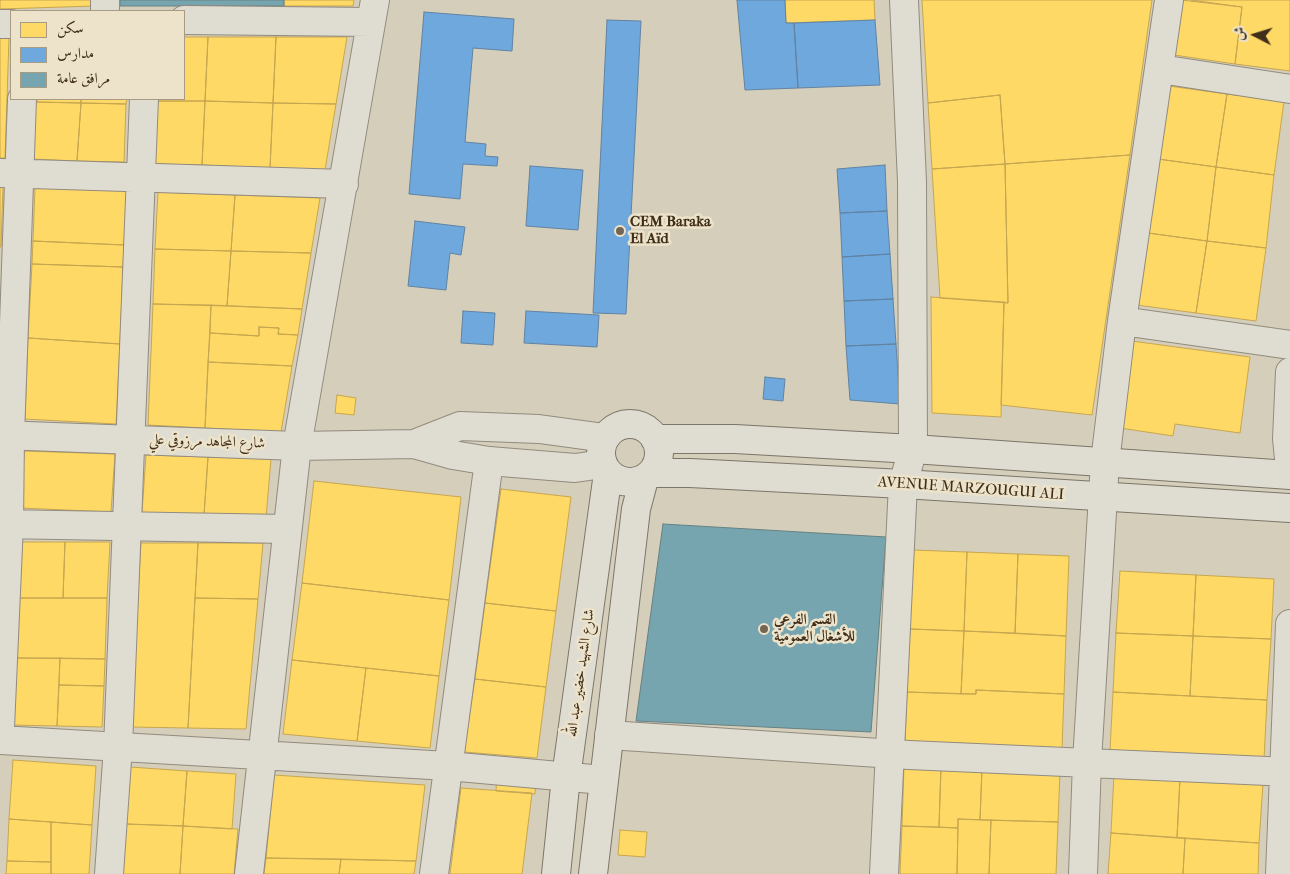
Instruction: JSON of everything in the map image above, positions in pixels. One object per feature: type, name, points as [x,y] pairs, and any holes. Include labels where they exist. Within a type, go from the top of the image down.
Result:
[{"type":"street","points":[[884,874],[904,484],[913,449],[912,201],[904,0]]},
{"type":"street","points":[[1083,874],[1087,762],[1105,462],[1122,321],[1169,0]]},
{"type":"street","points":[[185,20],[373,11],[297,446],[249,874]]},
{"type":"street","points":[[1160,69],[1290,89]]},
{"type":"street","points":[[0,728],[5,524],[9,173],[22,100]]},
{"type":"street","points":[[108,874],[118,747],[144,100]]},
{"type":"street","points":[[9,173],[344,184]]},
{"type":"street","points":[[1122,321],[1290,345]]},
{"type":"street","points":[[1290,372],[1287,439],[1290,468]]},
{"type":"street","points":[[593,874],[636,509],[647,476],[659,457],[659,447],[655,438],[640,426],[630,424],[611,430],[605,458],[616,479],[625,482],[635,482],[647,476]]},
{"type":"street","name":"شارع المجاهد مرزوقي علي","points":[[414,444],[460,426],[538,429],[605,458]]},
{"type":"street","name":"شارع المجاهد مرزوقي علي","points":[[5,435],[297,446],[414,444],[453,456],[490,462],[575,468],[605,458]]},
{"type":"street","points":[[655,438],[735,439],[913,449],[1290,475]]},
{"type":"street","name":"شارع الشهيد خضير عبد الله","points":[[556,874],[605,458]]},
{"type":"street","points":[[434,874],[490,462]]},
{"type":"street","name":"AVENUE MARZOUGUI ALI","points":[[647,476],[904,484],[1103,498],[1290,508]]},
{"type":"street","points":[[5,524],[287,529]]},
{"type":"street","points":[[1280,874],[1287,772],[1290,624]]},
{"type":"street","points":[[608,735],[891,753],[1287,772]]},
{"type":"street","points":[[0,740],[448,766],[603,780]]},
{"type":"building: سكن","points":[[0,0],[95,0],[95,6],[0,9]]},
{"type":"building: سكن","points":[[284,0],[354,0],[353,6],[284,6]]},
{"type":"building: سكن","points":[[785,0],[874,0],[875,20],[786,23]]},
{"type":"building: سكن","points":[[922,0],[1152,0],[1130,155],[1005,164],[1000,95],[928,103]]},
{"type":"building: سكن","points":[[1181,0],[1242,7],[1235,64],[1174,55]]},
{"type":"building: سكن","points":[[1191,0],[1290,0],[1290,71],[1235,64],[1242,7]]},
{"type":"building: سكن","points":[[185,37],[208,37],[205,101],[157,101],[185,100]]},
{"type":"building: سكن","points":[[208,37],[276,37],[273,103],[205,101]]},
{"type":"building: سكن","points":[[276,37],[347,37],[336,104],[273,103]]},
{"type":"building: سكن","points":[[0,38],[9,38],[5,158],[0,158]]},
{"type":"building: سكن","points":[[1169,86],[1227,94],[1216,167],[1158,159]]},
{"type":"building: سكن","points":[[1227,94],[1284,101],[1274,175],[1216,167]]},
{"type":"building: سكن","points":[[1000,95],[1005,164],[932,169],[928,103]]},
{"type":"building: سكن","points":[[37,100],[81,100],[81,103],[37,102]]},
{"type":"building: سكن","points":[[81,100],[127,100],[126,104],[81,103]]},
{"type":"building: سكن","points":[[157,101],[205,101],[202,165],[155,164]]},
{"type":"building: سكن","points":[[205,101],[273,103],[270,168],[202,165]]},
{"type":"building: سكن","points":[[33,102],[81,103],[77,161],[31,159]]},
{"type":"building: سكن","points":[[81,103],[126,104],[124,162],[77,161]]},
{"type":"building: سكن","points":[[273,103],[336,104],[325,170],[270,168]]},
{"type":"building: سكن","points":[[1130,155],[1092,415],[1001,405],[1004,302],[1008,303],[1005,164]]},
{"type":"building: سكن","points":[[1158,159],[1216,167],[1207,241],[1148,233]]},
{"type":"building: سكن","points":[[1005,164],[1008,303],[940,298],[932,169]]},
{"type":"building: سكن","points":[[1216,167],[1274,175],[1266,248],[1207,241]]},
{"type":"building: سكن","points":[[0,186],[3,186],[1,247],[0,247]]},
{"type":"building: سكن","points":[[35,187],[127,191],[124,245],[33,241]]},
{"type":"building: سكن","points":[[158,192],[235,195],[231,251],[155,249]]},
{"type":"building: سكن","points":[[235,195],[320,198],[311,253],[231,251]]},
{"type":"building: سكن","points":[[1148,233],[1207,241],[1196,313],[1137,305]]},
{"type":"building: سكن","points":[[33,241],[124,245],[123,267],[32,264]]},
{"type":"building: سكن","points":[[1207,241],[1266,248],[1256,321],[1196,313]]},
{"type":"building: سكن","points":[[155,249],[231,251],[227,306],[153,304]]},
{"type":"building: سكن","points":[[231,251],[311,253],[302,309],[227,306]]},
{"type":"building: سكن","points":[[32,264],[123,267],[120,344],[28,338]]},
{"type":"building: سكن","points":[[931,297],[1004,302],[1001,417],[932,413]]},
{"type":"building: سكن","points":[[153,304],[211,305],[205,428],[148,425]]},
{"type":"building: سكن","points":[[211,305],[302,309],[298,335],[278,334],[279,328],[259,327],[259,336],[210,333]]},
{"type":"building: سكن","points":[[259,327],[279,328],[278,334],[298,335],[292,366],[208,362],[210,333],[259,336]]},
{"type":"building: سكن","points":[[28,338],[120,344],[116,424],[25,419]]},
{"type":"building: سكن","points":[[1132,341],[1250,357],[1240,433],[1175,424],[1173,436],[1120,428]]},
{"type":"building: سكن","points":[[208,362],[292,366],[281,432],[205,428]]},
{"type":"building: سكن","points":[[337,395],[356,398],[354,415],[335,413]]},
{"type":"building: سكن","points":[[24,451],[115,454],[111,512],[21,508]]},
{"type":"building: سكن","points":[[146,455],[208,457],[204,515],[142,513]]},
{"type":"building: سكن","points":[[208,457],[271,459],[266,518],[204,515]]},
{"type":"building: سكن","points":[[314,481],[461,497],[449,600],[302,583]]},
{"type":"building: سكن","points":[[501,489],[571,497],[556,611],[485,603]]},
{"type":"building: سكن","points":[[20,542],[65,542],[63,598],[18,598]]},
{"type":"building: سكن","points":[[65,542],[110,542],[107,598],[63,598]]},
{"type":"building: سكن","points":[[141,543],[198,543],[188,728],[130,727]]},
{"type":"building: سكن","points":[[198,543],[263,543],[258,599],[195,598]]},
{"type":"building: سكن","points":[[912,550],[967,552],[964,631],[910,629]]},
{"type":"building: سكن","points":[[967,552],[1018,554],[1015,633],[964,631]]},
{"type":"building: سكن","points":[[1018,554],[1069,556],[1066,636],[1015,633]]},
{"type":"building: سكن","points":[[1120,571],[1196,575],[1193,636],[1116,633]]},
{"type":"building: سكن","points":[[1196,575],[1274,579],[1271,639],[1193,636]]},
{"type":"building: سكن","points":[[302,583],[449,600],[439,676],[292,660]]},
{"type":"building: سكن","points":[[18,598],[107,598],[105,659],[15,658]]},
{"type":"building: سكن","points":[[195,598],[258,599],[246,729],[188,728]]},
{"type":"building: سكن","points":[[485,603],[556,611],[546,687],[475,679]]},
{"type":"building: سكن","points":[[910,629],[964,631],[961,694],[907,692]]},
{"type":"building: سكن","points":[[964,631],[1066,636],[1064,694],[976,690],[976,694],[961,694]]},
{"type":"building: سكن","points":[[1116,633],[1193,636],[1190,696],[1113,692]]},
{"type":"building: سكن","points":[[1193,636],[1271,639],[1267,700],[1190,696]]},
{"type":"building: سكن","points":[[15,658],[60,658],[57,726],[12,725]]},
{"type":"building: سكن","points":[[60,658],[105,659],[104,686],[59,685]]},
{"type":"building: سكن","points":[[292,660],[366,668],[357,741],[283,734]]},
{"type":"building: سكن","points":[[366,668],[439,676],[430,748],[357,741]]},
{"type":"building: سكن","points":[[475,679],[546,687],[537,758],[464,752]]},
{"type":"building: سكن","points":[[59,685],[104,686],[102,727],[57,726]]},
{"type":"building: سكن","points":[[976,690],[1064,694],[1062,748],[905,742],[907,692],[976,694]]},
{"type":"building: سكن","points":[[1113,692],[1267,700],[1264,759],[1110,751]]},
{"type":"building: سكن","points":[[13,760],[96,766],[92,825],[9,819]]},
{"type":"building: سكن","points":[[904,766],[941,767],[939,827],[902,826]]},
{"type":"building: سكن","points":[[130,767],[187,771],[183,826],[126,824]]},
{"type":"building: سكن","points":[[941,767],[982,768],[980,820],[958,819],[958,828],[939,827]]},
{"type":"building: سكن","points":[[982,768],[1060,771],[1058,822],[980,820]]},
{"type":"building: سكن","points":[[497,770],[537,773],[535,794],[496,791]]},
{"type":"building: سكن","points":[[187,771],[236,774],[232,829],[183,826]]},
{"type":"building: سكن","points":[[1114,774],[1180,778],[1177,838],[1111,833]]},
{"type":"building: سكن","points":[[274,775],[425,785],[416,861],[266,858]]},
{"type":"building: سكن","points":[[1180,778],[1263,783],[1259,843],[1177,838]]},
{"type":"building: سكن","points":[[461,788],[532,793],[522,874],[450,874]]},
{"type":"building: سكن","points":[[9,819],[51,822],[51,862],[7,861]]},
{"type":"building: سكن","points":[[958,819],[991,820],[989,874],[957,874]]},
{"type":"building: سكن","points":[[991,820],[1058,822],[1056,874],[989,874]]},
{"type":"building: سكن","points":[[51,822],[92,825],[89,874],[51,874]]},
{"type":"building: سكن","points":[[126,824],[183,826],[180,874],[123,874]]},
{"type":"building: سكن","points":[[183,826],[238,829],[234,874],[180,874]]},
{"type":"building: سكن","points":[[902,826],[958,828],[957,874],[900,874]]},
{"type":"building: سكن","points":[[620,830],[647,832],[645,857],[618,855]]},
{"type":"building: سكن","points":[[1111,833],[1185,838],[1183,874],[1108,874]]},
{"type":"building: سكن","points":[[1185,838],[1259,843],[1258,874],[1183,874]]},
{"type":"building: سكن","points":[[266,858],[341,859],[339,874],[264,874]]},
{"type":"building: سكن","points":[[341,859],[416,861],[414,874],[339,874]]},
{"type":"building: سكن","points":[[7,861],[51,862],[51,874],[6,874]]},
{"type":"building: مدارس","points":[[737,0],[785,0],[786,23],[794,23],[798,88],[745,90]]},
{"type":"building: مدارس","points":[[424,12],[514,19],[512,51],[473,48],[465,142],[486,144],[485,156],[498,157],[497,166],[463,164],[460,199],[409,194]]},
{"type":"building: مدارس","points":[[607,20],[641,21],[626,314],[593,313]]},
{"type":"building: مدارس","points":[[875,20],[880,85],[798,88],[794,23]]},
{"type":"building: مدارس","points":[[885,165],[887,211],[840,213],[837,169]]},
{"type":"building: مدارس","points":[[530,166],[583,170],[578,230],[526,226]]},
{"type":"building: مدارس","points":[[887,211],[890,254],[842,257],[840,213]]},
{"type":"building: مدارس","points":[[415,221],[465,227],[461,255],[450,253],[446,290],[408,286]]},
{"type":"building: مدارس","points":[[890,254],[893,299],[844,301],[842,257]]},
{"type":"building: مدارس","points":[[893,299],[896,344],[846,346],[844,301]]},
{"type":"building: مدارس","points":[[463,311],[495,313],[493,345],[461,343]]},
{"type":"building: مدارس","points":[[526,311],[599,315],[597,347],[524,343]]},
{"type":"building: مدارس","points":[[896,344],[900,404],[850,400],[846,346]]},
{"type":"building: مدارس","points":[[765,377],[785,379],[783,401],[763,399]]},
{"type":"building: مرافق عامة","points":[[120,0],[284,0],[284,6],[120,6]]},
{"type":"building: مرافق عامة","name":"القسم الفرعي للأشغال العمومية","points":[[663,524],[886,537],[871,732],[636,721]]},
{"type":"place","name":"CEM Baraka El Aïd","points":[[620,231]]},
{"type":"place","name":"القسم الفرعي للأشغال العمومية","points":[[764,629]]}]
